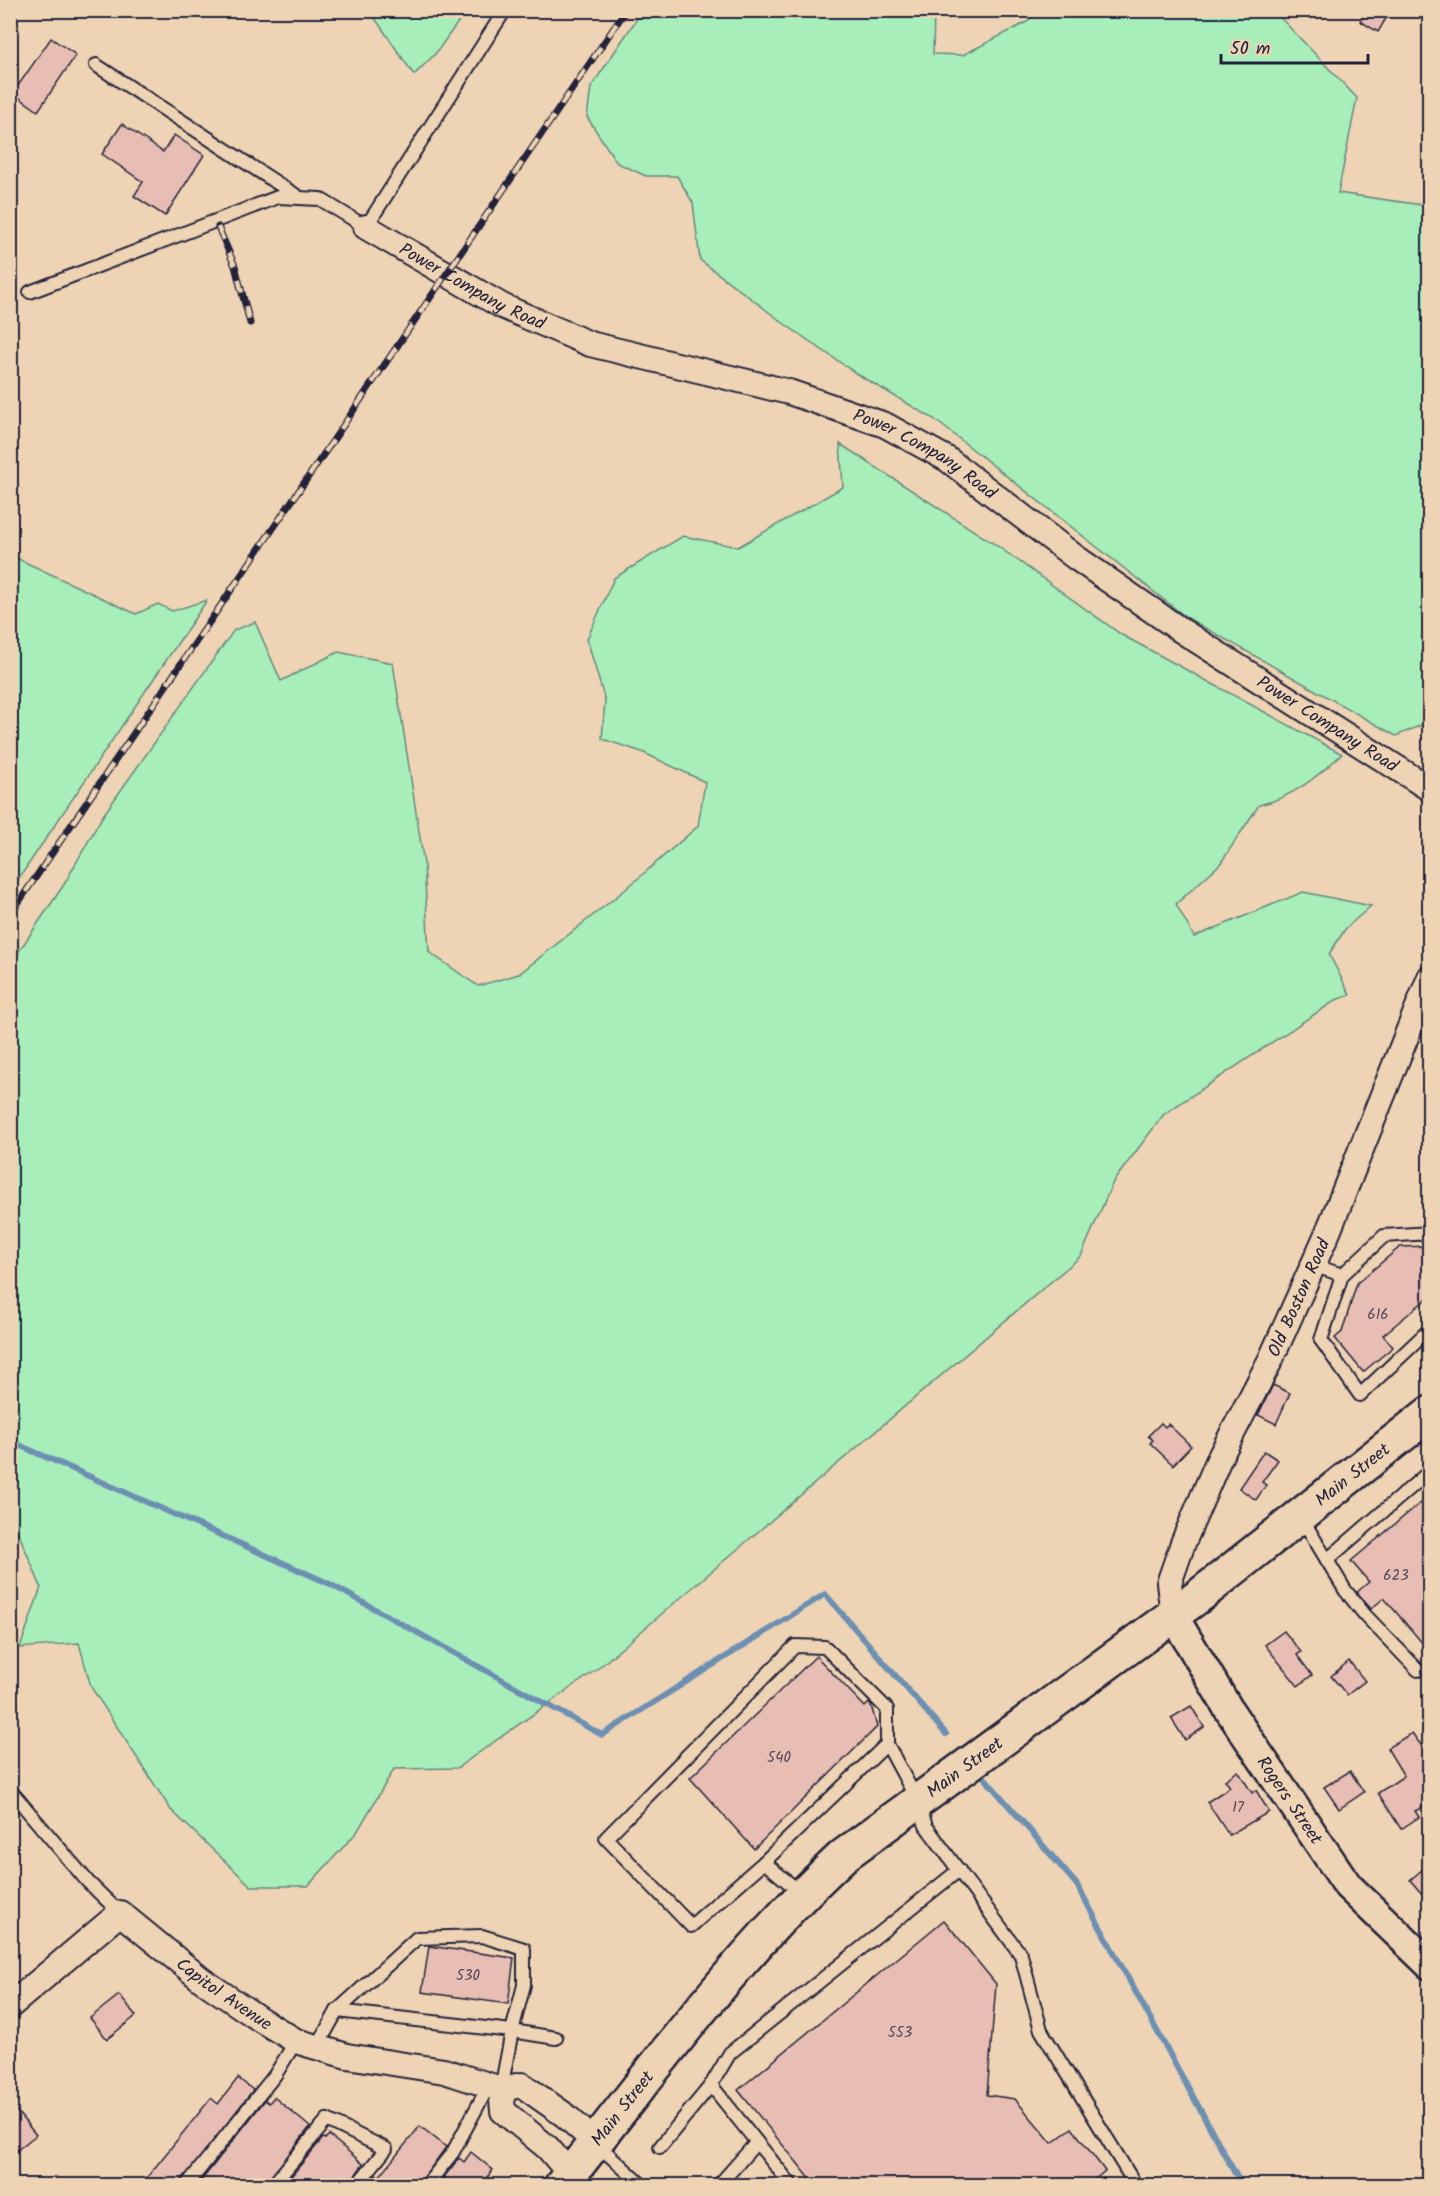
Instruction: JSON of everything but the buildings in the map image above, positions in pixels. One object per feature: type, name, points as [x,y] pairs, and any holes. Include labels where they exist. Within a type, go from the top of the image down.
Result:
[{"type":"main road","name":"Main Street","points":[[570,2180],[596,2143],[730,1975],[802,1894],[843,1856],[1173,1616],[1430,1413]]},
{"type":"street","name":"Power Company Road","points":[[366,227],[502,306],[590,344],[789,392],[885,425],[947,459],[1075,557],[1182,631],[1430,789]]},
{"type":"street","name":"Old Boston Road","points":[[1173,1616],[1169,1583],[1183,1543],[1219,1459],[1270,1361],[1313,1265],[1430,978]]},
{"type":"street","name":"Rogers Street","points":[[1173,1616],[1229,1710],[1348,1886],[1430,1965]]},
{"type":"street","points":[[10,2006],[120,1913]]},
{"type":"street","name":"Capitol Avenue","points":[[120,1913],[202,1980],[261,2020],[307,2044],[347,2056],[444,2072],[495,2087],[522,2085],[566,2116],[596,2143]]},
{"type":"street","points":[[495,2087],[502,2111],[548,2148],[570,2180]]},
{"type":"lane","points":[[30,292],[278,197],[320,199],[366,227],[505,10]]},
{"type":"lane","points":[[96,65],[301,198]]},
{"type":"lane","points":[[1430,1233],[1384,1236],[1342,1275],[1321,1340],[1360,1395],[1430,1329]]},
{"type":"lane","points":[[1313,1265],[1342,1275]]},
{"type":"lane","points":[[1327,1560],[1430,1471]]},
{"type":"lane","points":[[1300,1516],[1345,1590],[1365,1616],[1418,1670]]},
{"type":"lane","points":[[887,1744],[764,1862],[691,1926],[606,1838],[795,1646],[825,1647],[887,1708],[887,1744],[917,1800],[926,1826],[1021,1955],[1041,2030],[1136,2186]]},
{"type":"lane","name":"Capitol Avenue","points":[[10,1790],[88,1882],[120,1913]]},
{"type":"lane","points":[[764,1862],[802,1894]]},
{"type":"lane","points":[[660,2147],[711,2085],[730,2053],[959,1870]]},
{"type":"lane","points":[[186,2186],[275,2075],[337,2011],[417,1938],[482,1936],[524,1949],[524,1984],[495,2087],[453,2152],[426,2186]]},
{"type":"lane","points":[[337,2011],[556,2037]]},
{"type":"lane","points":[[711,2085],[792,2186]]},
{"type":"lane","points":[[272,2186],[327,2120],[386,2149],[356,2186]]},
{"type":"lane","points":[[596,2143],[643,2186]]},
{"type":"lane","points":[[718,2186],[756,2143]]},
{"type":"green space","points":[[370,11],[466,11],[436,53],[414,75]]},
{"type":"green space","points":[[642,11],[934,11],[933,54],[963,55],[1027,22],[1038,11],[1274,11],[1357,98],[1338,193],[1429,206],[1429,722],[1396,736],[1186,617],[934,419],[857,374],[786,325],[700,260],[693,203],[677,176],[646,176],[617,163],[587,117],[591,87]]},
{"type":"green space","points":[[840,444],[999,547],[1122,635],[1342,754],[1314,778],[1293,792],[1259,805],[1220,864],[1176,904],[1194,937],[1303,892],[1371,906],[1346,928],[1329,954],[1350,995],[1336,1000],[1164,1114],[1113,1182],[1081,1256],[596,1670],[457,1768],[394,1769],[357,1832],[308,1886],[251,1886],[171,1810],[91,1687],[79,1643],[20,1648],[41,1587],[10,1513],[11,963],[63,886],[102,817],[234,630],[255,622],[281,681],[338,652],[393,663],[424,864],[429,952],[478,986],[519,974],[626,889],[698,826],[705,782],[642,752],[602,739],[605,701],[587,639],[614,578],[683,536],[738,547],[843,487]]},
{"type":"green space","points":[[14,557],[136,614],[158,604],[172,611],[207,600],[11,890],[10,559]]},
{"type":"waterway","points":[[10,1441],[328,1583],[602,1735],[825,1594],[946,1734]]},
{"type":"waterway","points":[[984,1777],[1077,1885],[1242,2186]]},
{"type":"railway","points":[[10,915],[626,10]]},
{"type":"railway","points":[[218,227],[235,266],[250,323]]}]
